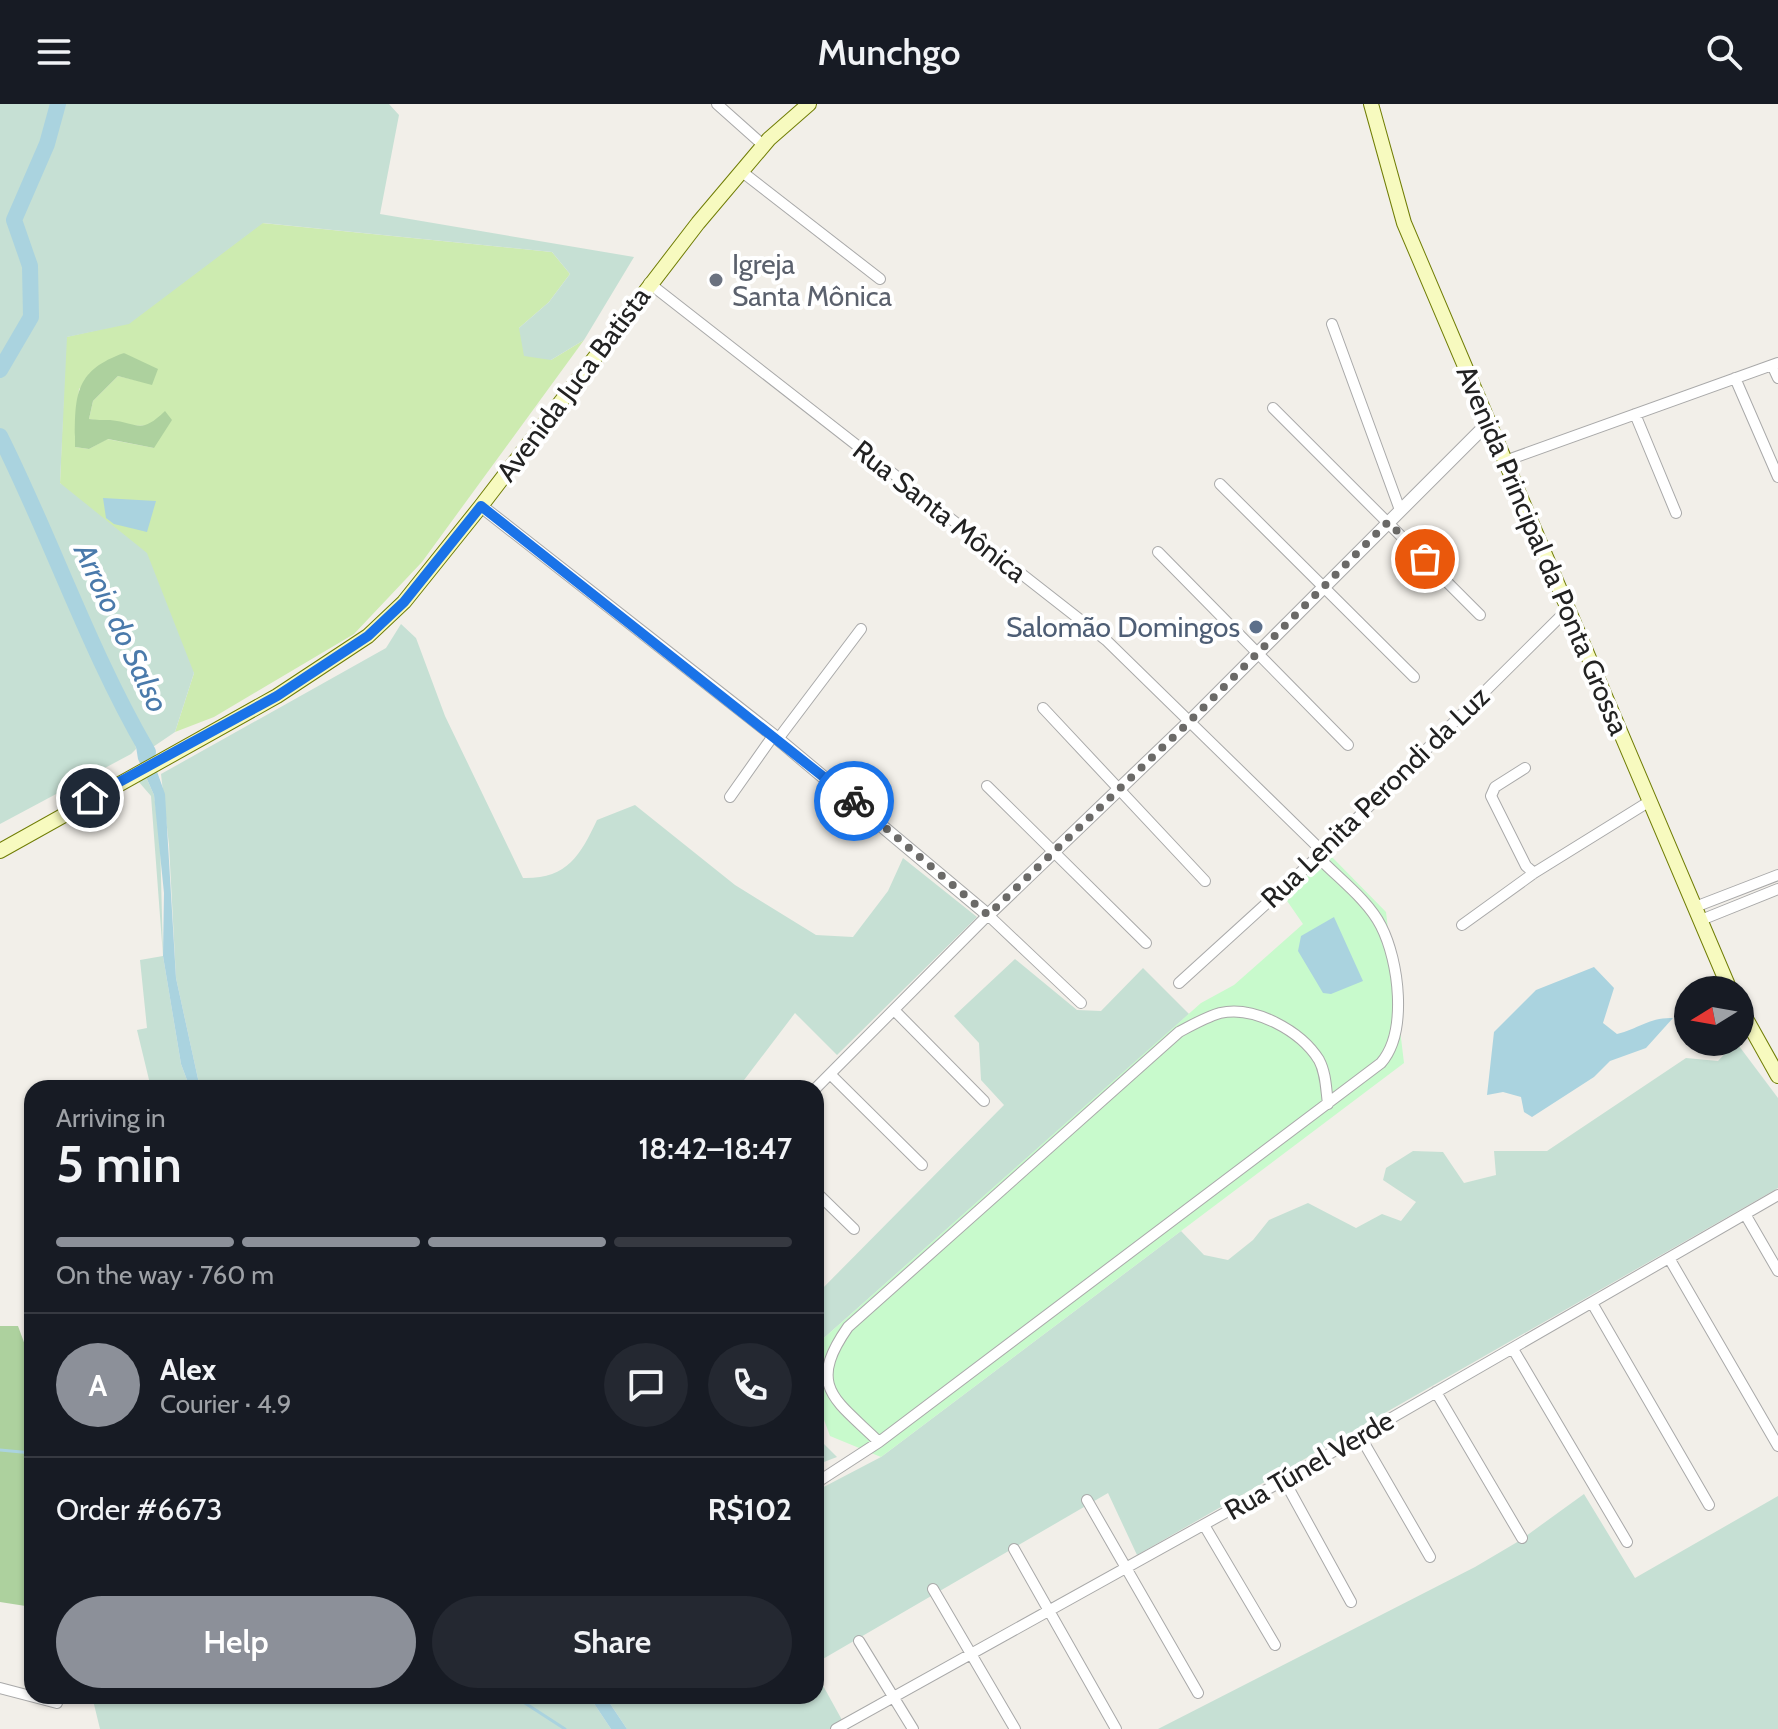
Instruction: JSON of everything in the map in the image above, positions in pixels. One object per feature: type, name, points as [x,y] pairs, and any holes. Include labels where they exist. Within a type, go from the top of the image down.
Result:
[{"type":"main road","name":"Avenida Juca Batista","points":[[0,851],[163,757],[277,696],[368,636],[404,602],[481,506],[649,283],[741,171],[763,145],[809,104]]},
{"type":"main road","name":"Avenida Principal da Ponta Grossa","points":[[1371,104],[1404,223],[1724,976]]},
{"type":"main road","points":[[1754,1033],[1778,1076]]},
{"type":"street","points":[[717,104],[763,145]]},
{"type":"street","points":[[741,171],[880,279]]},
{"type":"street","name":"Rua Santa Mônica","points":[[649,283],[1106,640],[1320,854],[1382,927],[1398,1003],[1398,1029],[1391,1051],[1328,1104],[879,1442],[824,1478]]},
{"type":"street","points":[[1332,324],[1400,510]]},
{"type":"street","points":[[1505,461],[1775,364],[1778,378]]},
{"type":"street","points":[[1735,378],[1778,477]]},
{"type":"street","points":[[1273,408],[1480,615]]},
{"type":"street","points":[[1635,414],[1676,513]]},
{"type":"street","points":[[824,1080],[1489,422]]},
{"type":"street","points":[[1220,484],[1321,588],[1414,677]]},
{"type":"street","points":[[481,506],[776,738],[988,915],[1081,1003]]},
{"type":"street","points":[[1158,552],[1348,745]]},
{"type":"street","name":"Rua Lenita Perondi da Luz","points":[[1179,983],[1320,854],[1568,609]]},
{"type":"street","points":[[730,797],[861,629]]},
{"type":"street","points":[[1043,708],[1205,881]]},
{"type":"street","points":[[1525,768],[1495,787],[1491,796],[1526,866],[1534,873]]},
{"type":"street","points":[[987,786],[1146,943]]},
{"type":"street","points":[[1462,925],[1534,873],[1650,801]]},
{"type":"street","points":[[1698,914],[1778,875]]},
{"type":"street","points":[[1698,914],[1778,889]]},
{"type":"street","points":[[895,1011],[984,1101]]},
{"type":"street","points":[[879,1442],[836,1401],[828,1385],[826,1363],[848,1327],[1179,1032],[1221,1013],[1259,1016],[1291,1033],[1318,1060],[1325,1074],[1328,1104]]},
{"type":"street","points":[[830,1074],[922,1165]]},
{"type":"street","name":"Rua Túnel Verde","points":[[836,1729],[1284,1480],[1778,1195]]},
{"type":"street","points":[[824,1200],[854,1229]]},
{"type":"street","points":[[1745,1214],[1778,1271]]},
{"type":"street","points":[[1669,1258],[1778,1446]]},
{"type":"street","points":[[1592,1303],[1709,1505]]},
{"type":"street","points":[[1513,1349],[1627,1542]]},
{"type":"street","points":[[1436,1392],[1522,1538]]},
{"type":"street","points":[[1360,1436],[1430,1557]]},
{"type":"street","points":[[1284,1480],[1351,1602]]},
{"type":"street","points":[[1087,1500],[1198,1693]]},
{"type":"street","points":[[1204,1525],[1275,1645]]},
{"type":"street","points":[[1014,1549],[1116,1729]]},
{"type":"street","points":[[936,1593],[1015,1729]]},
{"type":"street","points":[[859,1641],[913,1729]]},
{"type":"street","points":[[0,1688],[24,1694]]},
{"type":"green space","points":[[0,104],[389,104],[399,115],[380,214],[634,257],[584,340],[551,360],[524,356],[519,328],[549,302],[570,274],[552,252],[263,223],[129,324],[67,337],[60,483],[147,553],[194,673],[175,732],[150,749],[144,736],[135,734],[136,749],[131,754],[0,824]]},
{"type":"green space","points":[[262,223],[552,252],[570,274],[549,302],[519,328],[551,360],[584,340],[422,562],[354,634],[214,717],[175,732],[194,673],[60,483],[66,337],[129,323]],"holes":[[[124,353],[152,384],[118,376],[93,401],[89,419],[151,425],[154,448],[107,439],[89,449],[75,447],[79,389]]]},
{"type":"green space","points":[[124,353],[158,369],[152,385],[118,376],[93,401],[89,419],[139,426],[150,423],[165,411],[172,420],[154,448],[108,439],[89,449],[75,447],[75,414],[80,388],[95,368]]},
{"type":"green space","points":[[401,624],[416,638],[445,716],[523,878],[561,870],[578,854],[597,820],[635,805],[735,885],[816,935],[853,937],[888,891],[903,858],[977,917],[837,1055],[795,1013],[744,1080],[198,1080],[176,978],[169,845],[161,774],[386,648]]},
{"type":"green space","points":[[145,775],[154,795],[160,838],[163,956],[151,796],[138,781]]},
{"type":"green space","points":[[1331,856],[1386,912],[1404,1063],[881,1457],[830,1436],[824,1420],[824,1338],[1201,1003],[1234,985],[1303,924],[1283,895]]},
{"type":"green space","points":[[163,956],[181,1064],[187,1080],[149,1080],[137,1030],[147,1028],[140,960]]},
{"type":"green space","points":[[1015,959],[1077,1010],[1101,1011],[1143,968],[1189,1014],[824,1338],[824,1287],[1004,1105],[981,1080],[979,1043],[954,1016]]},
{"type":"green space","points":[[1723,1056],[1746,1056],[1778,1098],[1778,1188],[1137,1555],[1108,1493],[824,1658],[824,1487],[881,1457],[1181,1231],[1204,1255],[1228,1260],[1253,1240],[1269,1220],[1308,1203],[1356,1228],[1382,1214],[1401,1221],[1416,1202],[1383,1180],[1386,1168],[1413,1151],[1443,1152],[1464,1183],[1496,1175],[1494,1151],[1547,1151],[1686,1058],[1718,1061]]},
{"type":"green space","points":[[0,1326],[18,1326],[24,1342],[24,1606],[0,1602]]},
{"type":"green space","points":[[824,1444],[837,1457],[824,1462]]},
{"type":"green space","points":[[1584,1494],[1635,1578],[1778,1496],[1778,1729],[1158,1729],[1475,1567],[1519,1541]]},
{"type":"green space","points":[[824,1687],[847,1729],[627,1729],[610,1704],[824,1704]]},
{"type":"green space","points":[[94,1704],[594,1704],[611,1729],[100,1729]]},
{"type":"water","points":[[103,498],[156,501],[147,532],[114,524],[106,518]]},
{"type":"water","points":[[134,734],[144,735],[165,794],[176,978],[198,1080],[187,1080],[181,1064],[163,956],[164,893],[154,795],[138,759]]},
{"type":"water","points":[[1334,917],[1363,981],[1331,994],[1323,993],[1298,951],[1301,936]]},
{"type":"water","points":[[1594,967],[1614,988],[1603,1023],[1617,1034],[1651,1021],[1673,1018],[1646,1048],[1610,1061],[1594,1077],[1532,1117],[1524,1112],[1521,1097],[1503,1092],[1487,1095],[1494,1032],[1536,990]]},
{"type":"water","points":[[594,1704],[610,1704],[627,1729],[611,1729]]},
{"type":"waterway","name":"Arroio do Salso","points":[[0,370],[31,317],[30,266],[14,220],[47,144],[58,104]]},
{"type":"waterway","name":"Arroio do Salso","points":[[0,436],[107,675],[148,752]]},
{"type":"waterway","points":[[0,1450],[24,1452]]},
{"type":"waterway","points":[[526,1704],[565,1729]]},
{"type":"way so far","points":[[854,801],[988,915],[1189,722],[1388,522],[1425,559]]},
{"type":"place","name":"Igreja Santa Mônica","points":[[716,280]]},
{"type":"place","name":"Salomão Domingos","points":[[1256,627]]},
{"type":"route","points":[[90,798],[277,696],[368,636],[404,602],[481,506],[854,801]]}]
